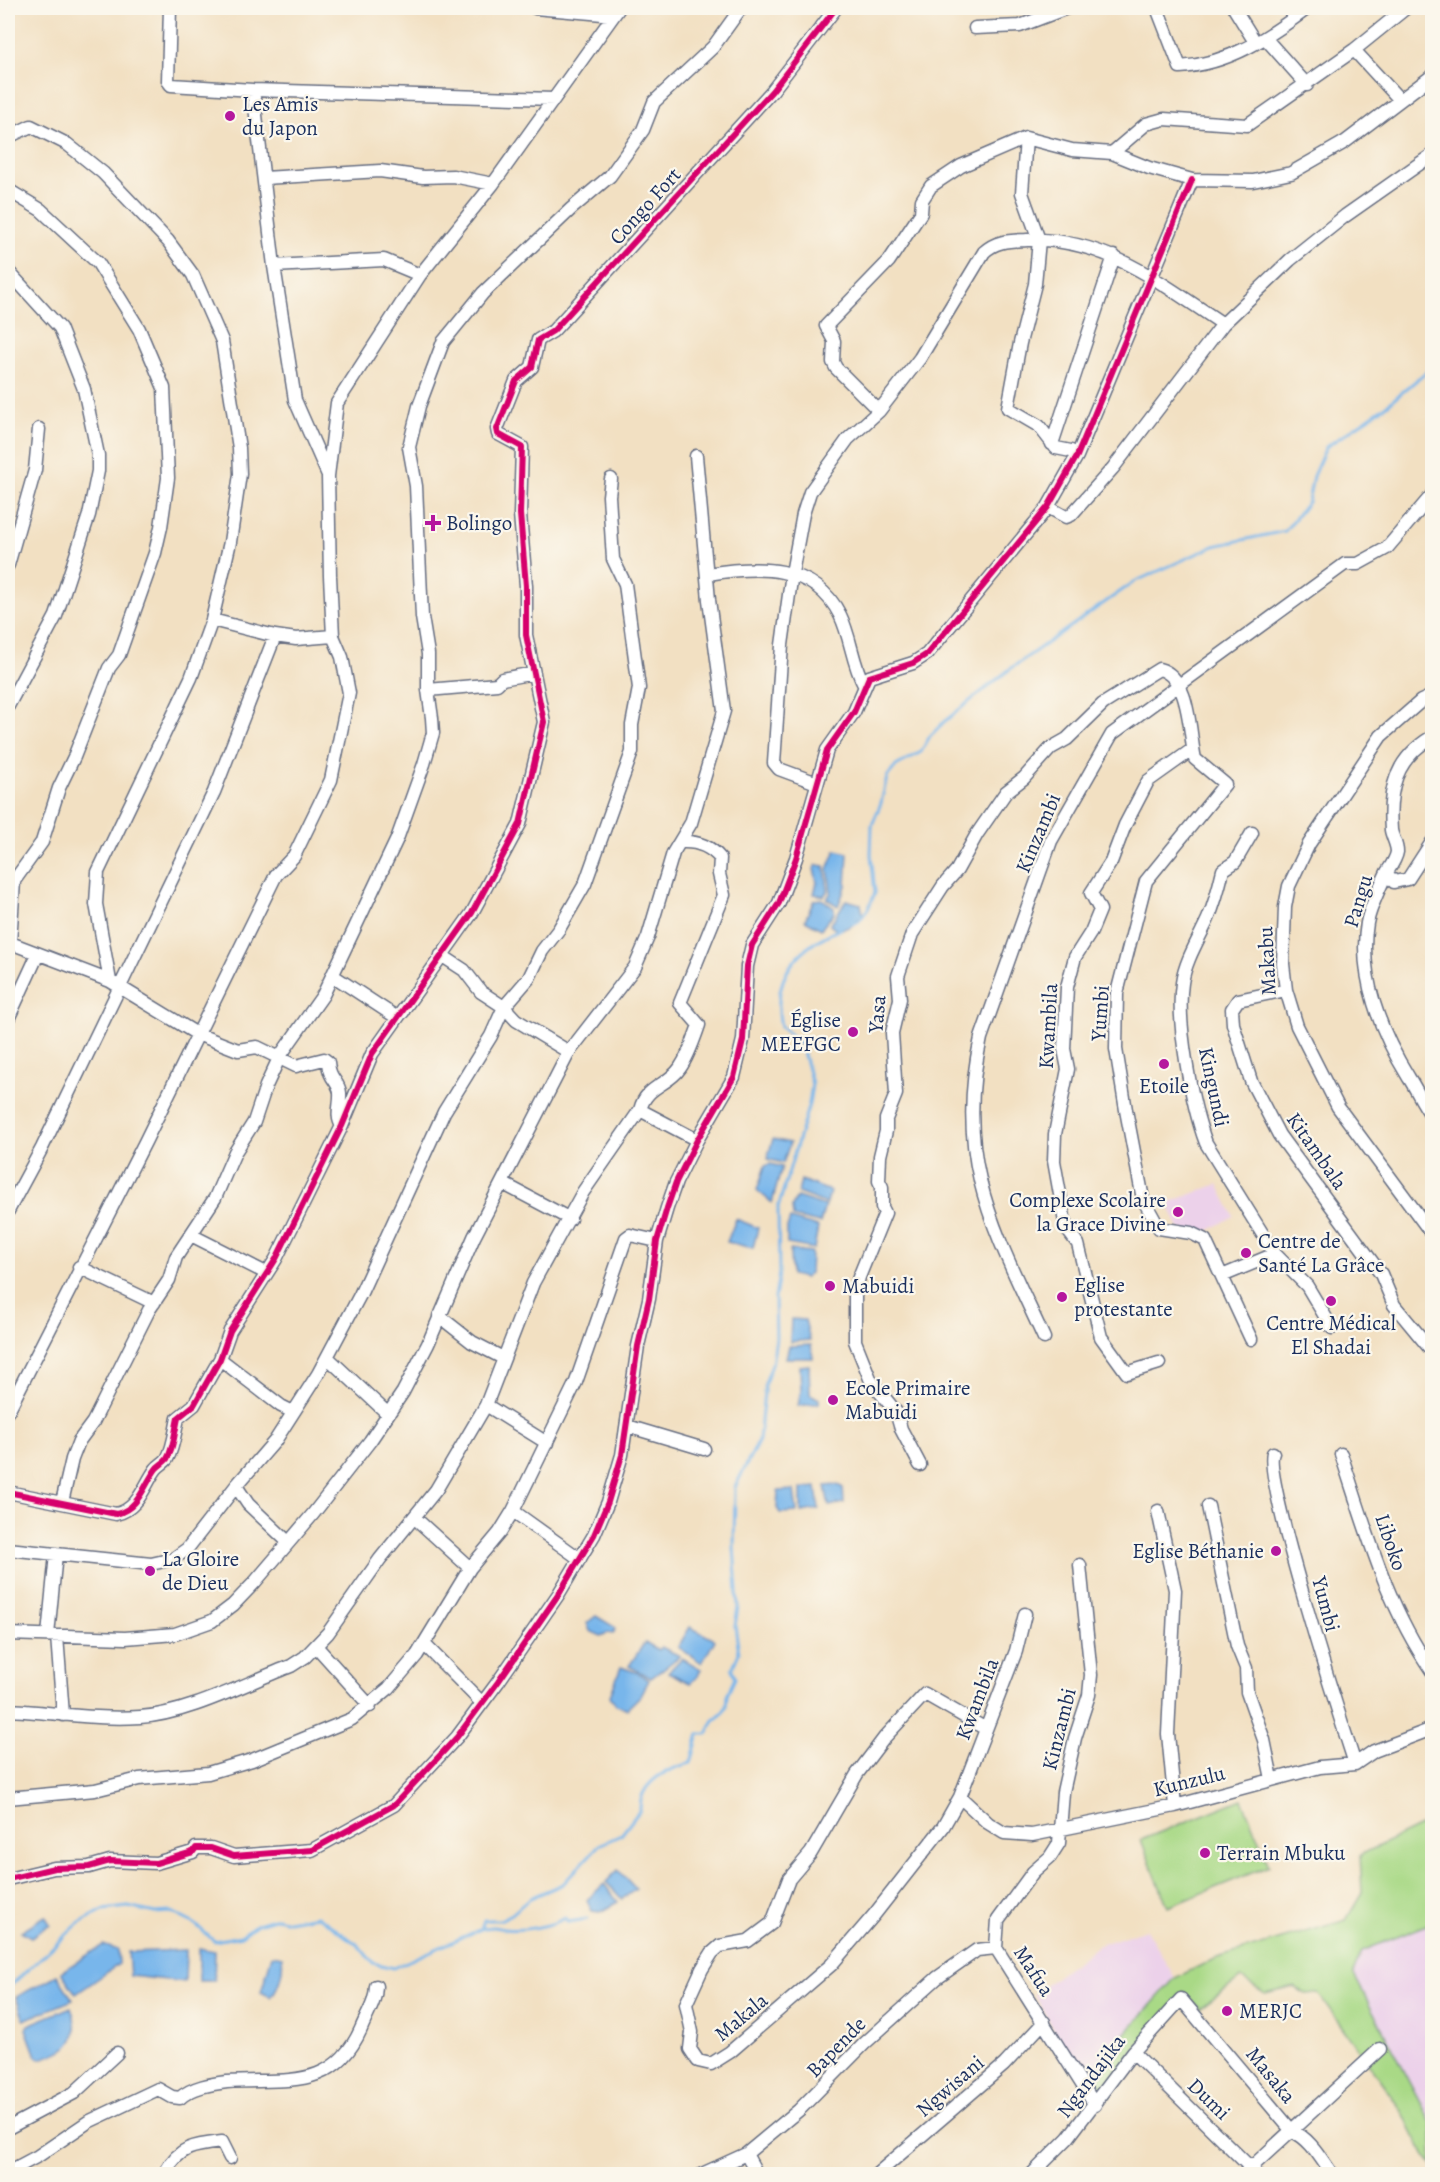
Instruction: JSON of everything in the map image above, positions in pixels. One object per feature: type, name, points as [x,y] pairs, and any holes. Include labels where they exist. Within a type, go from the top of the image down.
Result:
[{"type":"street","points":[[170,8],[168,81],[171,85],[253,90],[554,99]]},
{"type":"street","points":[[535,8],[616,11]]},
{"type":"street","points":[[62,1502],[72,1458],[79,1442],[93,1422],[154,1303],[169,1280],[176,1257],[214,1198],[235,1152],[252,1125],[280,1056],[320,1000],[397,839],[424,764],[433,733],[428,690],[416,486],[409,447],[419,406],[443,342],[483,294],[571,209],[610,176],[643,130],[654,102],[713,47],[741,8]]},
{"type":"street","name":"Congo Fort","points":[[534,672],[526,636],[526,586],[520,486],[522,447],[497,432],[516,381],[532,367],[538,340],[554,331],[772,91],[836,8]]},
{"type":"street","points":[[975,28],[1020,26],[1067,8]]},
{"type":"street","points":[[1157,8],[1180,67],[1212,63],[1235,55],[1308,8]]},
{"type":"street","points":[[1234,8],[1260,41],[1307,85]]},
{"type":"street","points":[[1112,153],[1152,121],[1164,119],[1247,125],[1307,85],[1406,8]]},
{"type":"street","points":[[8,1411],[145,1142],[276,875],[294,856],[332,776],[349,693],[342,657],[333,636],[328,476],[338,404],[420,275],[493,184],[616,11]]},
{"type":"street","points":[[1354,50],[1400,100]]},
{"type":"street","points":[[879,411],[834,365],[834,341],[827,324],[860,294],[889,261],[921,213],[922,200],[931,186],[962,166],[1026,138],[1072,150],[1112,153],[1149,168],[1192,180],[1253,181],[1291,173],[1346,141],[1432,76]]},
{"type":"street","points":[[253,90],[274,266],[295,400],[328,476]]},
{"type":"street","points":[[8,137],[31,126],[67,144],[103,173],[168,241],[193,275],[222,341],[239,448],[240,474],[230,543],[212,620],[191,678],[98,872],[96,904],[114,984]]},
{"type":"street","points":[[1026,138],[1022,193],[1039,240],[1035,284],[1020,344],[1008,408],[1039,426],[1056,448],[1071,451],[1077,456]]},
{"type":"street","points":[[1048,507],[1066,517],[1071,515],[1113,468],[1223,324],[1290,260],[1345,216],[1432,155]]},
{"type":"street","points":[[264,178],[380,171],[423,177],[453,176],[493,184]]},
{"type":"street","points":[[8,1879],[54,1868],[89,1867],[110,1861],[156,1863],[193,1852],[196,1848],[211,1848],[234,1856],[312,1850],[394,1805],[457,1737],[482,1703],[580,1559],[608,1502],[627,1426],[638,1346],[649,1299],[657,1241],[676,1182],[697,1140],[734,1077],[743,1040],[747,966],[752,945],[779,903],[796,858],[827,750],[854,712],[864,685],[877,673],[913,663],[927,654],[1048,507],[1077,456],[1192,180]]},
{"type":"street","points":[[8,190],[41,210],[98,263],[139,329],[162,380],[168,449],[166,496],[155,553],[119,655],[109,668],[74,757],[59,788],[42,842],[14,881],[9,943],[114,984],[197,1034],[238,1050],[257,1047],[280,1056],[296,1066],[320,1059],[328,1062],[328,1073],[340,1092],[338,1119],[342,1126]]},
{"type":"street","points":[[817,783],[779,769],[774,763],[777,698],[792,573],[803,514],[810,492],[848,439],[879,411],[920,358],[984,252],[997,243],[1039,240],[1070,242],[1114,256],[1151,275],[1223,324]]},
{"type":"street","points":[[1052,444],[1114,256]]},
{"type":"street","points":[[274,266],[384,260],[420,275]]},
{"type":"street","points":[[8,271],[60,328],[84,389],[98,455],[98,471],[89,515],[68,584],[56,616],[8,706]]},
{"type":"street","points":[[8,565],[37,463],[39,429]]},
{"type":"street","points":[[8,1634],[125,1638],[175,1634],[199,1628],[233,1605],[330,1493],[370,1441],[403,1392],[440,1316],[474,1237],[569,1052],[635,967],[648,937],[673,853],[691,823],[724,711],[709,600],[696,456]]},
{"type":"street","points":[[8,1549],[152,1564],[173,1559],[187,1549],[236,1486],[275,1441],[327,1357],[365,1286],[434,1133],[491,1036],[504,1007],[529,978],[542,951],[559,929],[585,884],[632,752],[632,725],[638,677],[626,584],[613,559],[609,496],[611,479]]},
{"type":"street","name":"Kinzambi","points":[[1044,1338],[1001,1247],[980,1183],[972,1130],[974,1070],[993,998],[1062,817],[1112,734],[1345,564],[1358,564],[1387,548],[1432,495]]},
{"type":"street","points":[[708,574],[742,570],[792,573],[818,587],[836,609],[864,685]]},
{"type":"street","points":[[212,620],[296,639],[333,636]]},
{"type":"street","points":[[8,1210],[42,1148],[114,984],[214,792],[275,636]]},
{"type":"street","name":"Yasa","points":[[920,1465],[901,1429],[896,1412],[871,1381],[858,1352],[854,1326],[859,1277],[885,1213],[882,1207],[882,1187],[879,1181],[879,1156],[886,1131],[886,1119],[896,1094],[892,1033],[900,999],[898,976],[907,946],[930,905],[957,870],[1002,796],[1024,778],[1051,748],[1067,739],[1103,704],[1159,669],[1178,686]]},
{"type":"street","points":[[8,1492],[116,1514],[132,1506],[143,1493],[156,1469],[167,1459],[175,1440],[178,1418],[194,1405],[220,1359],[230,1330],[276,1259],[342,1126],[372,1054],[472,913],[520,824],[544,722],[534,672],[502,679],[496,684],[428,690]]},
{"type":"street","points":[[1178,686],[1190,716],[1193,749]]},
{"type":"street","name":"Makabu","points":[[1432,696],[1422,701],[1381,736],[1307,848],[1289,886],[1285,907],[1286,990],[1297,1026],[1338,1107],[1432,1234]]},
{"type":"street","name":"Pangu","points":[[1432,737],[1422,743],[1397,772],[1391,788],[1391,830],[1397,850],[1367,923],[1365,963],[1384,1032],[1399,1064],[1432,1116]]},
{"type":"street","name":"Yumbi","points":[[1193,749],[1200,765],[1225,783],[1165,855],[1143,888],[1117,993],[1116,1048],[1143,1199],[1159,1228],[1191,1233],[1205,1240],[1251,1339]]},
{"type":"street","name":"Kwambila","points":[[1158,1363],[1127,1373],[1101,1337],[1078,1244],[1066,1228],[1054,1161],[1055,1134],[1068,1069],[1064,1049],[1067,987],[1075,957],[1091,932],[1100,910],[1091,893],[1111,862],[1125,825],[1148,781],[1193,749]]},
{"type":"street","name":"Kingundi","points":[[1252,832],[1235,862],[1223,870],[1213,908],[1187,964],[1182,983],[1181,1015],[1203,1134],[1275,1254],[1307,1286],[1332,1328]]},
{"type":"street","points":[[8,1710],[63,1715],[141,1717],[190,1706],[291,1666],[316,1646],[380,1559],[436,1490],[486,1405],[533,1284],[604,1159],[640,1110],[643,1097],[679,1070],[690,1050],[699,1025],[680,1003],[724,895],[718,874],[720,858],[714,850],[700,843],[681,842]]},
{"type":"street","points":[[1387,873],[1394,882],[1408,879],[1432,842]]},
{"type":"street","points":[[8,1019],[38,954]]},
{"type":"street","points":[[441,955],[464,970],[482,992],[504,1007],[516,1020],[569,1052]]},
{"type":"street","points":[[332,975],[396,1017],[404,1011]]},
{"type":"street","name":"Kitambala","points":[[1286,990],[1238,1000],[1232,1009],[1233,1024],[1251,1081],[1279,1135],[1381,1274],[1394,1305],[1431,1351]]},
{"type":"street","points":[[640,1110],[697,1140]]},
{"type":"street","points":[[502,1183],[570,1219]]},
{"type":"street","points":[[191,1234],[266,1273]]},
{"type":"street","points":[[8,1798],[94,1791],[139,1779],[208,1773],[295,1744],[343,1724],[369,1706],[389,1688],[424,1644],[470,1568],[500,1532],[513,1511],[576,1382],[626,1238],[630,1235],[657,1241]]},
{"type":"street","points":[[1222,1276],[1275,1254]]},
{"type":"street","points":[[79,1268],[154,1303]]},
{"type":"street","points":[[440,1316],[470,1340],[503,1358]]},
{"type":"street","points":[[327,1357],[387,1413]]},
{"type":"street","points":[[220,1359],[281,1406],[293,1412]]},
{"type":"street","points":[[486,1405],[547,1443]]},
{"type":"street","points":[[627,1426],[704,1449]]},
{"type":"street","name":"Yumbi","points":[[1273,1452],[1270,1460],[1276,1491],[1306,1607],[1355,1764]]},
{"type":"street","name":"Liboko","points":[[1341,1454],[1395,1610],[1432,1671]]},
{"type":"street","points":[[236,1486],[248,1504],[287,1541]]},
{"type":"street","points":[[1208,1506],[1237,1646],[1246,1668],[1247,1692],[1264,1740],[1272,1779]]},
{"type":"street","points":[[513,1511],[580,1559]]},
{"type":"street","points":[[1158,1511],[1175,1590],[1168,1734],[1175,1806]]},
{"type":"street","points":[[415,1518],[470,1568]]},
{"type":"street","points":[[57,1554],[52,1636],[63,1715]]},
{"type":"street","name":"Kinzambi","points":[[1059,1830],[1064,1792],[1075,1738],[1085,1710],[1090,1675],[1080,1565]]},
{"type":"street","name":"Kwambila","points":[[960,1797],[1016,1651],[1025,1614]]},
{"type":"street","points":[[424,1644],[482,1703]]},
{"type":"street","points":[[316,1646],[369,1706]]},
{"type":"street","name":"Makala","points":[[960,1797],[943,1827],[831,1965],[730,2052],[711,2064],[698,2061],[690,2049],[692,2032],[686,2004],[702,1969],[712,1953],[720,1946],[748,1941],[772,1923],[789,1879],[811,1853],[857,1774],[897,1723],[926,1694],[986,1729]]},
{"type":"street","name":"Kunzulu","points":[[960,1797],[988,1823],[1009,1835],[1032,1835],[1175,1806],[1320,1767],[1355,1764],[1374,1751],[1432,1729]]},
{"type":"street","name":"Mafua","points":[[1059,1830],[1059,1843],[1055,1851],[1033,1872],[998,1920],[996,1948],[1095,2105]]},
{"type":"street","name":"Bapende","points":[[702,2175],[746,2154],[812,2099],[864,2044],[937,1978],[977,1950],[996,1948]]},
{"type":"street","points":[[12,2168],[88,2122],[158,2089],[172,2097],[180,2098],[187,2091],[214,2083],[300,2080],[330,2069],[354,2045],[374,2004],[376,1986]]},
{"type":"street","name":"Ngandajika","points":[[1033,2174],[1068,2138],[1133,2052],[1181,1999]]},
{"type":"street","name":"Masaka","points":[[1181,1999],[1292,2131],[1305,2138],[1332,2175]]},
{"type":"street","name":"Ngwisani","points":[[877,2175],[1004,2065],[1044,2022]]},
{"type":"street","points":[[1251,2172],[1380,2049]]},
{"type":"street","name":"Dumi","points":[[1133,2052],[1251,2172]]},
{"type":"street","points":[[8,2128],[74,2093],[117,2053]]},
{"type":"street","points":[[167,2175],[166,2170],[174,2157],[191,2146],[222,2142],[230,2158]]},
{"type":"street","points":[[746,2154],[757,2175]]},
{"type":"shaded area","points":[[1218,1184],[1234,1216],[1201,1235],[1179,1229],[1168,1203]]},
{"type":"shaded area","points":[[1432,1923],[1432,2124],[1353,1973],[1361,1951]]},
{"type":"shaded area","points":[[1146,1929],[1175,1978],[1083,2081],[1034,1994],[1097,1946]]},
{"type":"green space","name":"Terrain Mbuku","points":[[1242,1799],[1269,1866],[1168,1907],[1141,1840]]},
{"type":"green space","points":[[1432,1820],[1432,1923],[1362,1951],[1353,1973],[1432,2124],[1432,2165],[1400,2108],[1318,1993],[1306,1994],[1295,1987],[1265,1994],[1241,1978],[1200,2009],[1183,1992],[1133,2052],[1095,2105],[1083,2081],[1175,1978],[1214,1959],[1346,1920],[1362,1893],[1360,1855]]},
{"type":"water","points":[[836,850],[848,853],[846,886],[838,906],[827,899],[831,892],[828,869]]},
{"type":"water","points":[[817,865],[825,866],[828,890],[824,896],[814,894],[817,882],[814,869]]},
{"type":"water","points":[[822,899],[834,908],[834,913],[821,929],[805,920],[814,900]]},
{"type":"water","points":[[846,900],[861,904],[863,915],[850,927],[836,930],[830,925]]},
{"type":"water","points":[[773,1139],[790,1143],[783,1163],[767,1159]]},
{"type":"water","points":[[771,1164],[782,1167],[772,1203],[757,1190],[765,1166]]},
{"type":"water","points":[[801,1180],[830,1191],[827,1204],[798,1193]]},
{"type":"water","points":[[797,1197],[825,1206],[820,1223],[793,1217],[792,1207]]},
{"type":"water","points":[[736,1219],[758,1228],[753,1248],[727,1242]]},
{"type":"water","points":[[790,1219],[818,1227],[814,1249],[787,1244],[787,1228]]},
{"type":"water","points":[[790,1250],[811,1252],[810,1273],[805,1278],[791,1275]]},
{"type":"water","points":[[791,1319],[805,1320],[810,1340],[790,1342]]},
{"type":"water","points":[[811,1345],[813,1358],[786,1358],[789,1346]]},
{"type":"water","points":[[809,1365],[810,1394],[819,1399],[819,1403],[798,1406],[801,1391],[800,1366]]},
{"type":"water","points":[[838,1485],[843,1488],[844,1503],[829,1506],[825,1486]]},
{"type":"water","points":[[816,1487],[819,1509],[801,1512],[801,1489]]},
{"type":"water","points":[[794,1490],[797,1512],[780,1513],[777,1508],[778,1491]]},
{"type":"water","points":[[596,1616],[616,1628],[613,1634],[607,1633],[601,1636],[590,1631],[587,1623]]},
{"type":"water","points":[[690,1627],[715,1640],[702,1663],[678,1647]]},
{"type":"water","points":[[645,1642],[658,1650],[661,1647],[680,1656],[651,1678],[629,1666]]},
{"type":"water","points":[[682,1658],[701,1669],[698,1676],[690,1683],[668,1672]]},
{"type":"water","points":[[621,1667],[649,1680],[641,1695],[627,1709],[616,1705],[610,1696]]},
{"type":"water","points":[[618,1870],[636,1889],[622,1899],[606,1882]]},
{"type":"water","points":[[604,1884],[618,1902],[600,1912],[592,1911],[587,1900]]},
{"type":"water","points":[[45,1916],[50,1924],[31,1937],[21,1931]]},
{"type":"water","points":[[103,1945],[118,1950],[119,1964],[76,1994],[61,1972]]},
{"type":"water","points":[[199,1948],[215,1951],[214,1981],[199,1981]]},
{"type":"water","points":[[186,1950],[185,1982],[130,1976],[128,1952]]},
{"type":"water","points":[[272,1955],[282,1957],[282,1968],[280,1979],[271,1997],[261,1992]]},
{"type":"water","points":[[57,1975],[73,2000],[24,2020],[16,1997]]},
{"type":"water","points":[[71,2007],[75,2028],[71,2042],[59,2052],[40,2059],[36,2056],[26,2029],[28,2025]]},
{"type":"waterway","points":[[852,924],[859,921],[868,909],[875,893],[871,854],[872,825],[881,803],[887,777],[896,766],[921,752],[930,736],[945,721],[1010,669],[1134,582],[1214,546],[1285,531],[1308,502],[1313,476],[1326,447],[1386,406],[1432,367]]},
{"type":"waterway","points":[[8,1988],[78,1924],[103,1910],[128,1907],[155,1913],[171,1912],[195,1924],[214,1941],[241,1936],[257,1924],[277,1918],[288,1921],[317,1916],[358,1945],[373,1963],[393,1968],[481,1929],[484,1920],[500,1920],[512,1914],[530,1898],[563,1884],[599,1845],[621,1835],[640,1810],[644,1791],[649,1784],[664,1773],[691,1763],[699,1734],[707,1734],[714,1720],[722,1714],[735,1678],[732,1669],[739,1653],[735,1626],[738,1607],[734,1547],[735,1487],[759,1440],[765,1383],[772,1365],[776,1338],[775,1298],[779,1273],[778,1208],[809,1104],[812,1084],[801,1044],[781,1027],[780,994],[790,966],[800,955],[825,936],[841,929]]},
{"type":"waterway","points":[[481,1929],[493,1927],[527,1929],[552,1924],[565,1918],[568,1922],[587,1919]]},
{"type":"cycle path","points":[[8,1492],[116,1514],[136,1502],[156,1469],[167,1459],[173,1444],[178,1418],[194,1405],[220,1359],[230,1331],[276,1259],[342,1126],[372,1054],[472,913],[520,824],[544,722],[526,635],[526,586],[520,514],[522,447],[498,434],[497,429],[516,381],[532,367],[538,340],[553,331],[772,91],[836,8]]},
{"type":"cycle path","points":[[8,1879],[54,1868],[89,1867],[110,1861],[156,1863],[193,1852],[196,1848],[211,1848],[234,1856],[312,1850],[394,1805],[457,1737],[498,1682],[558,1595],[594,1535],[608,1502],[622,1455],[638,1346],[649,1299],[657,1241],[676,1182],[697,1140],[734,1077],[743,1040],[747,966],[752,945],[779,903],[796,858],[827,750],[854,712],[869,677],[913,663],[927,654],[1048,507],[1077,456],[1192,180]]},
{"type":"place","name":"Les Amis du Japon","points":[[230,116]]},
{"type":"place","name":"Bolingo","points":[[433,523]]},
{"type":"place","name":"Église MEEFGC","points":[[853,1032]]},
{"type":"place","name":"Etoile","points":[[1164,1064]]},
{"type":"place","name":"Complexe Scolaire la Grace Divine","points":[[1178,1212]]},
{"type":"place","name":"Centre de Santé La Grâce","points":[[1246,1253]]},
{"type":"place","name":"Mabuidi","points":[[830,1286]]},
{"type":"place","name":"Eglise protestante","points":[[1062,1297]]},
{"type":"place","name":"Centre Médical El Shadai","points":[[1331,1301]]},
{"type":"place","name":"Ecole Primaire Mabuidi","points":[[833,1400]]},
{"type":"place","name":"Eglise Béthanie","points":[[1276,1551]]},
{"type":"place","name":"La Gloire de Dieu","points":[[150,1571]]},
{"type":"place","name":"Terrain Mbuku","points":[[1205,1853]]},
{"type":"place","name":"MERJC","points":[[1227,2011]]}]
